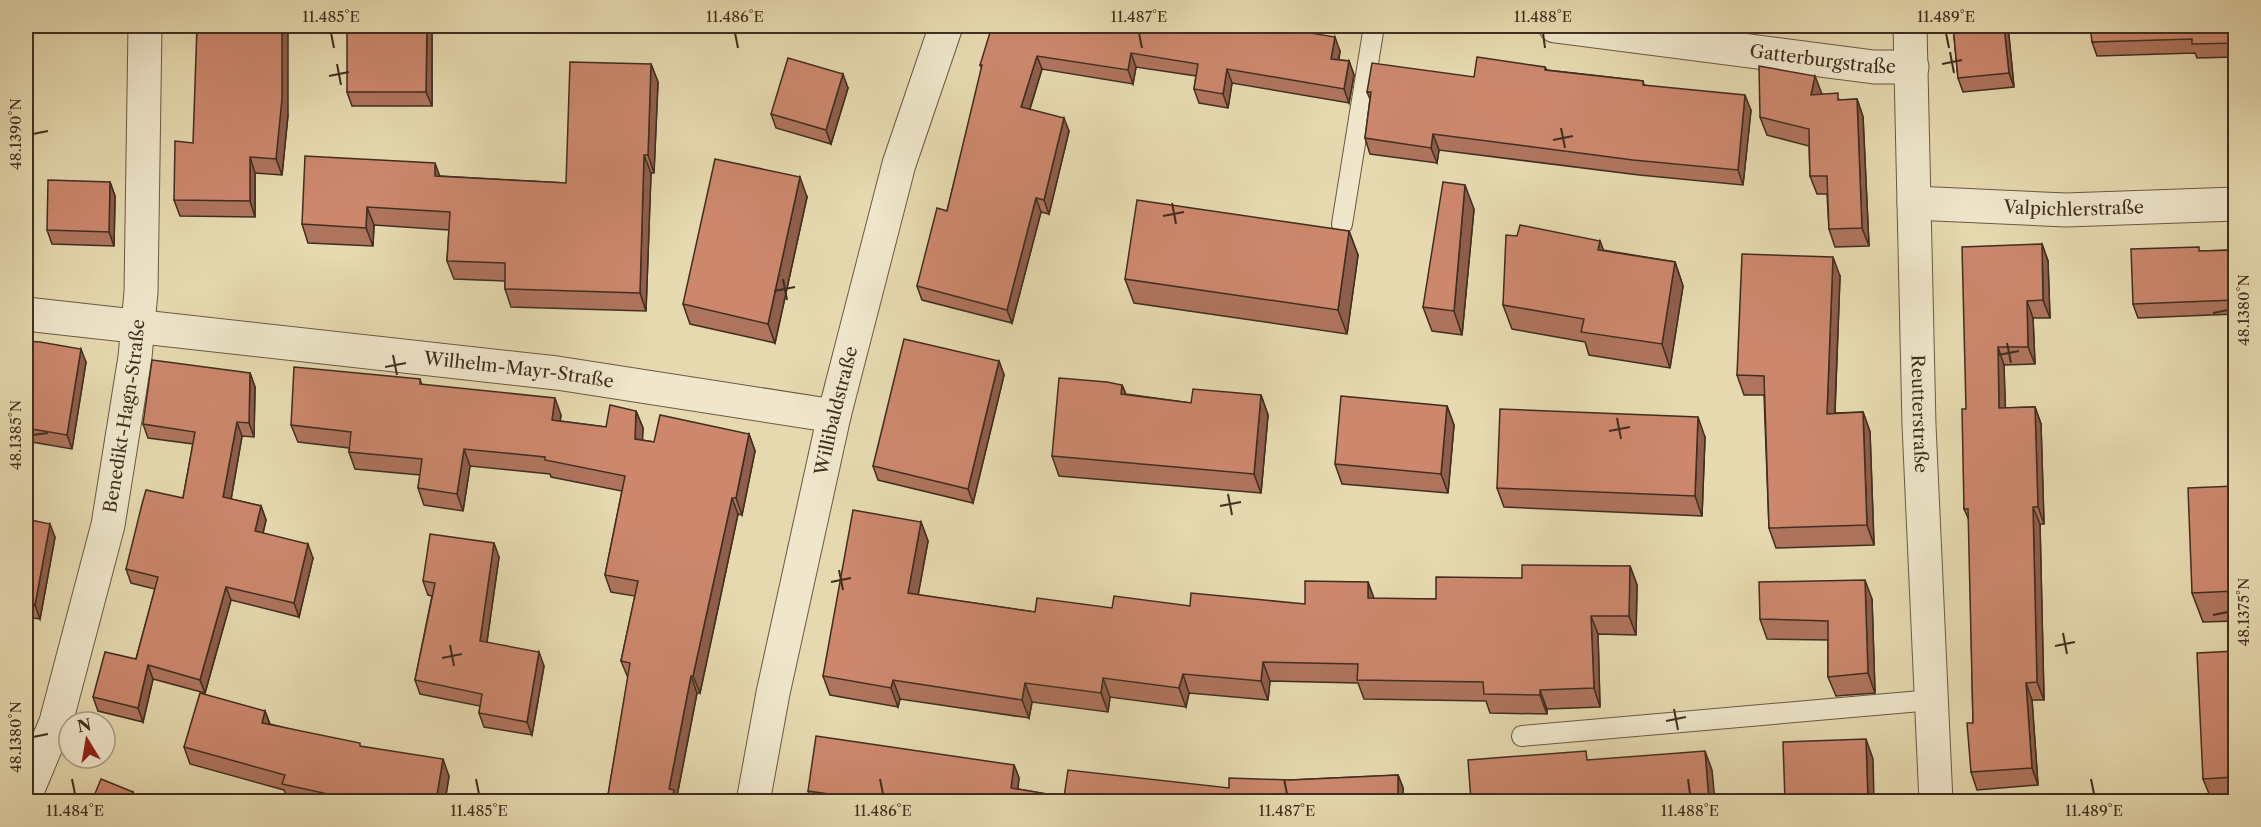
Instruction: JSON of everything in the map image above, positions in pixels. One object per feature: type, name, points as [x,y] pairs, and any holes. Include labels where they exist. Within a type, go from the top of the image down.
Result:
[{"type":"street","name":"Benedikt-Hagn-Straße","points":[[26,794],[56,722],[108,525],[141,292],[145,26]]},
{"type":"street","name":"Willibaldstraße","points":[[753,801],[783,647],[834,416],[899,164],[946,26]]},
{"type":"street","name":"Gatterburgstraße","points":[[1555,26],[1874,67],[1912,67]]},
{"type":"street","name":"Reutterstraße","points":[[1910,26],[1919,425],[1936,801]]},
{"type":"street","name":"Valpichlerstraße","points":[[1914,203],[2066,210],[2235,204]]},
{"type":"street","name":"Wilhelm-Mayr-Straße","points":[[26,314],[557,373],[834,416]]},
{"type":"lane","points":[[1342,224],[1374,26]]},
{"type":"lane","points":[[1522,736],[1932,700]]},
{"type":"building","points":[[197,26],[282,26],[282,99],[276,159],[250,157],[250,201],[174,200],[175,141],[193,143]]},
{"type":"building","points":[[347,26],[427,26],[426,92],[347,92]]},
{"type":"building","points":[[992,26],[1063,26],[1082,31],[1083,26],[1268,26],[1335,37],[1331,59],[1349,61],[1344,89],[1227,69],[1223,94],[1194,89],[1198,64],[1131,53],[1128,70],[1037,56],[1021,107],[1064,118],[1044,200],[1036,198],[1007,310],[917,286],[937,208],[947,211],[982,65],[980,65]]},
{"type":"building","points":[[1953,26],[2004,26],[2009,73],[1958,78]]},
{"type":"building","points":[[2090,26],[2235,26],[2235,43],[2192,44],[2192,39],[2092,42]]},
{"type":"building","points":[[1477,57],[1545,67],[1545,70],[1643,81],[1643,85],[1745,95],[1738,170],[1633,160],[1433,134],[1431,148],[1365,138],[1371,92],[1367,92],[1372,63],[1474,77]]},
{"type":"building","points":[[788,58],[843,74],[826,130],[771,114]]},
{"type":"building","points":[[570,62],[651,64],[648,155],[644,155],[640,293],[505,289],[505,263],[447,261],[450,212],[367,207],[366,228],[302,224],[305,156],[435,163],[435,176],[566,183]]},
{"type":"building","points":[[1759,66],[1815,76],[1811,95],[1838,93],[1838,100],[1857,99],[1862,228],[1829,229],[1827,176],[1810,176],[1809,129],[1760,117]]},
{"type":"building","points":[[715,159],[800,177],[768,324],[683,304]]},
{"type":"building","points":[[48,180],[110,182],[109,232],[47,230]]},
{"type":"building","points":[[1443,182],[1465,185],[1454,311],[1423,307]]},
{"type":"building","points":[[1137,200],[1349,231],[1338,310],[1125,279]]},
{"type":"building","points":[[1520,225],[1600,241],[1598,250],[1675,262],[1662,344],[1581,332],[1584,319],[1503,305],[1506,235],[1517,236]]},
{"type":"building","points":[[2042,244],[2043,300],[2027,301],[2028,347],[1998,347],[1999,408],[2035,407],[2038,507],[2033,507],[2037,682],[2026,683],[2032,768],[1971,772],[1967,723],[1973,723],[1968,509],[1964,509],[1962,409],[1966,409],[1962,247]]},
{"type":"building","points":[[2199,247],[2199,251],[2235,250],[2235,300],[2133,304],[2131,249]]},
{"type":"building","points":[[1742,254],[1833,257],[1827,414],[1863,412],[1867,525],[1769,528],[1764,376],[1737,375]]},
{"type":"building","points":[[904,339],[999,361],[968,489],[873,466]]},
{"type":"building","points":[[26,341],[81,349],[67,435],[26,428]]},
{"type":"building","points":[[152,360],[250,373],[249,423],[237,422],[223,497],[261,506],[255,531],[308,544],[294,603],[226,587],[200,680],[148,665],[138,708],[93,697],[105,652],[136,659],[158,577],[126,569],[142,504],[146,490],[183,498],[195,432],[143,424]]},
{"type":"building","points":[[294,367],[420,379],[420,384],[555,398],[552,420],[606,427],[610,405],[636,411],[635,439],[654,442],[660,415],[749,434],[736,498],[732,498],[693,676],[691,676],[669,789],[674,790],[672,801],[607,801],[630,663],[621,661],[638,581],[605,575],[625,476],[545,460],[545,457],[464,449],[457,494],[418,488],[422,459],[349,452],[351,432],[291,425]]},
{"type":"building","points":[[1059,378],[1107,382],[1122,385],[1121,394],[1191,403],[1193,389],[1261,395],[1254,474],[1052,456]]},
{"type":"building","points":[[1341,396],[1447,406],[1441,474],[1335,464]]},
{"type":"building","points":[[1500,409],[1698,417],[1695,496],[1497,488]]},
{"type":"building","points":[[2235,486],[2235,591],[2192,593],[2188,488]]},
{"type":"building","points":[[853,510],[921,522],[908,593],[1035,612],[1037,598],[1112,608],[1114,596],[1190,606],[1191,593],[1305,604],[1305,581],[1368,582],[1368,598],[1436,599],[1436,577],[1522,578],[1522,565],[1630,566],[1629,616],[1591,616],[1594,688],[1540,690],[1540,695],[1484,694],[1483,682],[1357,680],[1358,664],[1263,662],[1261,681],[1183,674],[1179,688],[1103,678],[1101,693],[1025,683],[1022,700],[893,680],[891,688],[823,676]]},
{"type":"building","points":[[26,519],[50,524],[35,605],[26,604]]},
{"type":"building","points":[[430,534],[494,543],[480,641],[539,652],[527,722],[479,713],[482,694],[415,680],[435,583],[423,581]]},
{"type":"building","points":[[1865,580],[1868,673],[1828,677],[1828,621],[1760,619],[1759,582]]},
{"type":"building","points":[[2235,651],[2235,777],[2203,779],[2197,653]]},
{"type":"building","points":[[200,693],[265,711],[262,723],[360,743],[360,746],[443,759],[436,801],[360,801],[282,784],[285,775],[184,747]]},
{"type":"building","points":[[816,736],[1014,765],[1011,788],[1064,797],[1068,770],[1229,788],[1229,778],[1290,780],[1398,775],[1398,801],[878,801],[808,791]]},
{"type":"building","points":[[1866,739],[1868,801],[1785,801],[1783,742]]},
{"type":"building","points":[[1586,751],[1587,760],[1705,751],[1709,801],[1471,801],[1468,760]]},
{"type":"building","points":[[101,779],[133,792],[130,801],[92,801]]}]
